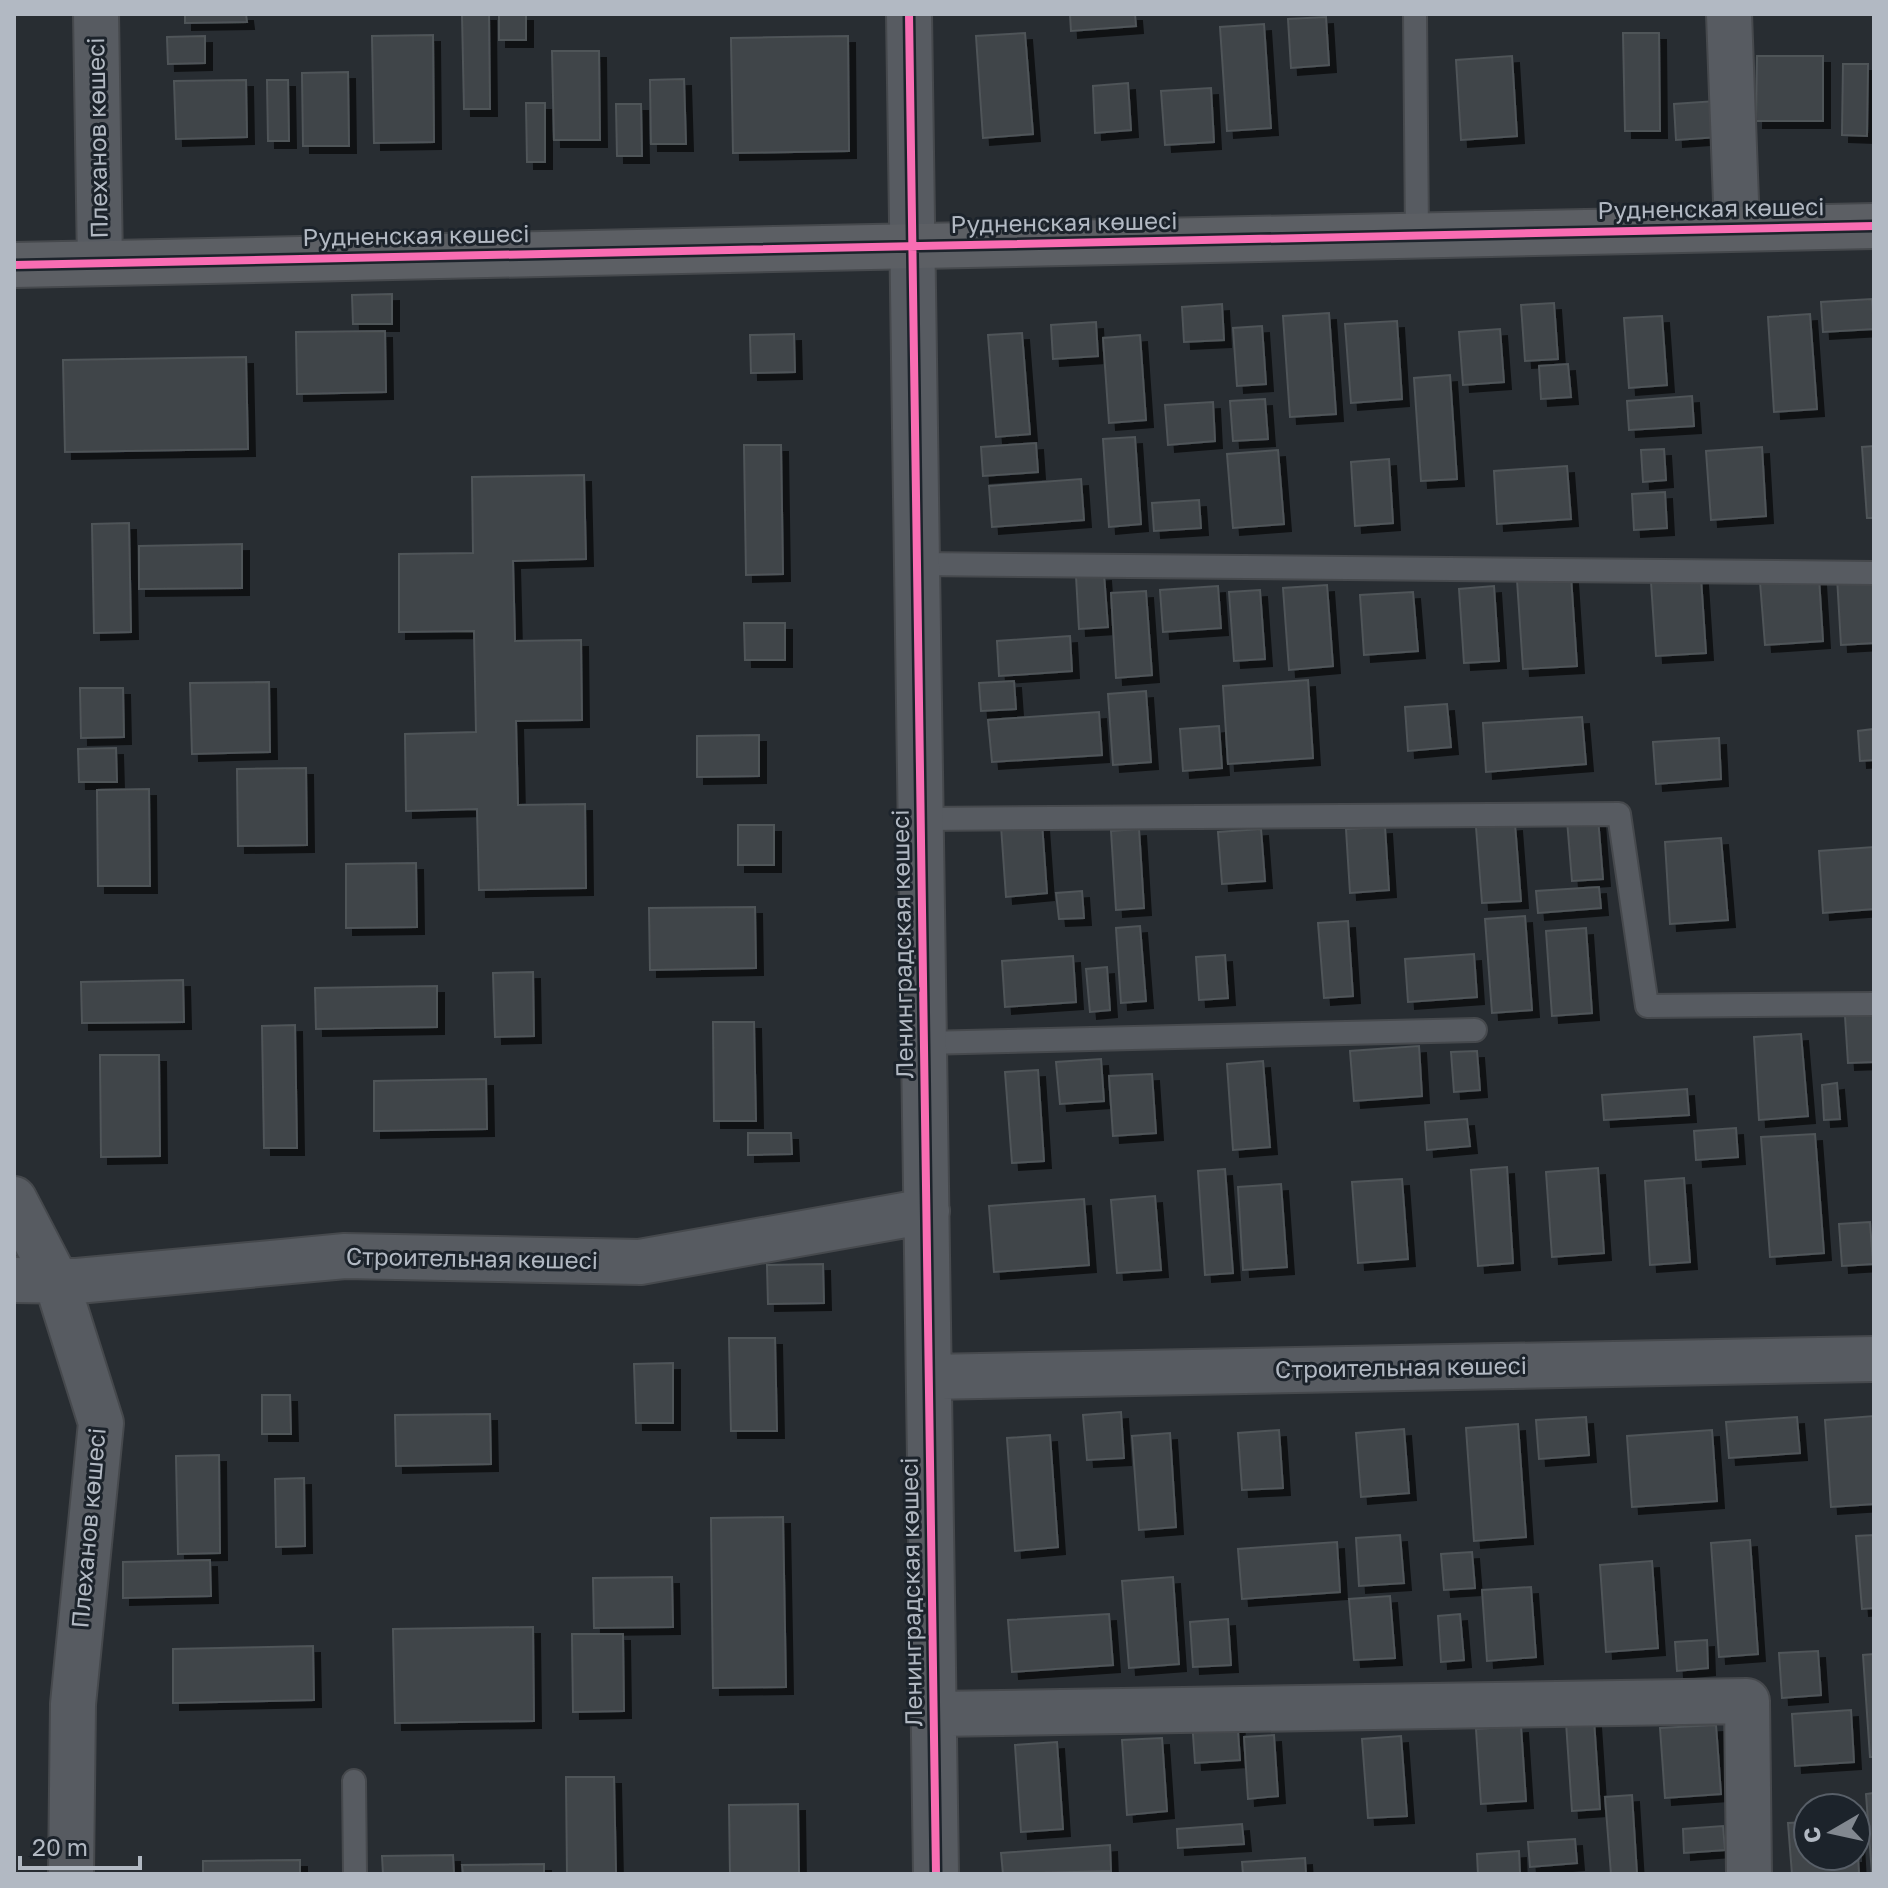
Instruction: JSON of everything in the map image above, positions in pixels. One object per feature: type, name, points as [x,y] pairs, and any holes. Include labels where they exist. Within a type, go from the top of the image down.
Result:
[{"type":"street","name":"Плеханов көшесі","points":[[96,14],[100,263]]},
{"type":"street","name":"Ленинградская көшесі","points":[[909,14],[936,1874]]},
{"type":"street","points":[[1729,14],[1737,228]]},
{"type":"street","name":"Рудненская көшесі","points":[[14,265],[1874,226]]},
{"type":"street","name":"Плеханов көшесі","points":[[14,1199],[35,1280],[101,1423],[73,1704],[71,1874]]},
{"type":"street","name":"Строительная көшесі","points":[[35,1280],[345,1256],[640,1262],[927,1211]]},
{"type":"street","name":"Строительная көшесі","points":[[929,1377],[1874,1359]]},
{"type":"street","points":[[934,1714],[1747,1701],[1749,1874]]},
{"type":"lane","points":[[1415,14],[1417,235]]},
{"type":"lane","points":[[918,564],[1874,573]]},
{"type":"lane","points":[[921,819],[1619,814],[1647,1006],[1874,1004]]},
{"type":"lane","points":[[924,1043],[1475,1030]]},
{"type":"lane","points":[[354,1781],[355,1874]]},
{"type":"building","points":[[185,14],[246,14],[247,22],[185,23]]},
{"type":"building","points":[[462,14],[489,14],[490,109],[464,109]]},
{"type":"building","points":[[499,14],[526,14],[526,40],[499,40]]},
{"type":"building","points":[[1070,14],[1135,14],[1136,26],[1071,31]]},
{"type":"building","points":[[1326,17],[1329,65],[1291,68],[1288,19]]},
{"type":"building","points":[[1264,24],[1271,128],[1227,131],[1220,27]]},
{"type":"building","points":[[1025,33],[1033,134],[983,138],[976,36]]},
{"type":"building","points":[[1623,33],[1659,33],[1660,131],[1625,131]]},
{"type":"building","points":[[433,35],[434,142],[374,143],[372,36]]},
{"type":"building","points":[[205,36],[205,63],[168,64],[167,37]]},
{"type":"building","points":[[848,36],[849,151],[733,153],[731,38]]},
{"type":"building","points":[[552,51],[599,51],[600,140],[554,140]]},
{"type":"building","points":[[1512,56],[1517,136],[1461,140],[1456,60]]},
{"type":"building","points":[[1757,56],[1823,56],[1823,121],[1756,121]]},
{"type":"building","points":[[1843,64],[1868,64],[1867,136],[1842,135]]},
{"type":"building","points":[[348,72],[349,146],[303,146],[302,73]]},
{"type":"building","points":[[684,79],[686,144],[651,144],[650,80]]},
{"type":"building","points":[[246,80],[247,137],[176,139],[174,81]]},
{"type":"building","points":[[267,80],[288,80],[289,141],[268,141]]},
{"type":"building","points":[[1128,83],[1131,130],[1095,133],[1093,86]]},
{"type":"building","points":[[1211,88],[1214,142],[1165,145],[1161,91]]},
{"type":"building","points":[[1716,101],[1718,137],[1676,140],[1674,104]]},
{"type":"building","points":[[526,103],[545,103],[545,162],[527,162]]},
{"type":"building","points":[[616,104],[641,104],[642,156],[617,156]]},
{"type":"building","points":[[392,294],[392,324],[353,324],[352,295]]},
{"type":"building","points":[[1872,299],[1874,329],[1823,332],[1821,302]]},
{"type":"building","points":[[1554,303],[1558,359],[1525,361],[1521,305]]},
{"type":"building","points":[[1222,304],[1224,340],[1184,342],[1182,307]]},
{"type":"building","points":[[1329,313],[1336,414],[1290,417],[1283,316]]},
{"type":"building","points":[[1810,314],[1817,409],[1774,412],[1768,317]]},
{"type":"building","points":[[1662,316],[1667,385],[1629,388],[1624,318]]},
{"type":"building","points":[[1397,321],[1402,399],[1351,403],[1345,324]]},
{"type":"building","points":[[1096,322],[1098,356],[1053,359],[1051,325]]},
{"type":"building","points":[[1262,326],[1266,384],[1237,386],[1233,328]]},
{"type":"building","points":[[1500,329],[1504,382],[1463,385],[1459,332]]},
{"type":"building","points":[[385,331],[386,392],[297,394],[296,332]]},
{"type":"building","points":[[1022,333],[1030,434],[996,437],[988,335]]},
{"type":"building","points":[[794,334],[795,372],[751,373],[750,335]]},
{"type":"building","points":[[1140,335],[1146,420],[1109,423],[1103,338]]},
{"type":"building","points":[[246,357],[248,449],[65,452],[63,360]]},
{"type":"building","points":[[1568,364],[1571,397],[1541,399],[1539,366]]},
{"type":"building","points":[[1450,375],[1457,479],[1421,481],[1414,378]]},
{"type":"building","points":[[1692,396],[1694,426],[1629,430],[1627,401]]},
{"type":"building","points":[[1265,399],[1268,439],[1233,441],[1230,401]]},
{"type":"building","points":[[1213,402],[1215,441],[1168,445],[1165,405]]},
{"type":"building","points":[[1135,437],[1141,524],[1109,527],[1103,439]]},
{"type":"building","points":[[1036,443],[1038,472],[983,476],[981,447]]},
{"type":"building","points":[[744,445],[781,445],[783,574],[746,575]]},
{"type":"building","points":[[1874,446],[1874,518],[1867,518],[1862,447]]},
{"type":"building","points":[[1762,447],[1766,516],[1711,520],[1706,451]]},
{"type":"building","points":[[1664,449],[1666,480],[1643,482],[1641,450]]},
{"type":"building","points":[[1278,450],[1284,524],[1233,528],[1227,454]]},
{"type":"building","points":[[1389,459],[1393,523],[1355,526],[1351,462]]},
{"type":"building","points":[[1567,466],[1571,519],[1497,524],[1494,471]]},
{"type":"building","points":[[584,475],[586,559],[513,561],[515,641],[581,640],[582,720],[516,721],[518,805],[585,804],[586,888],[479,890],[477,809],[406,811],[405,734],[476,732],[474,631],[399,632],[399,554],[473,553],[472,477]]},
{"type":"building","points":[[1081,479],[1084,520],[992,527],[989,486]]},
{"type":"building","points":[[1665,492],[1667,528],[1634,530],[1632,494]]},
{"type":"building","points":[[1199,500],[1201,528],[1154,531],[1152,503]]},
{"type":"building","points":[[129,523],[131,632],[94,633],[92,524]]},
{"type":"building","points":[[242,544],[242,588],[139,589],[139,546]]},
{"type":"building","points":[[1104,574],[1108,627],[1079,629],[1076,576]]},
{"type":"building","points":[[1873,575],[1874,643],[1841,645],[1837,577]]},
{"type":"building","points":[[1571,576],[1577,666],[1523,669],[1517,580]]},
{"type":"building","points":[[1701,578],[1706,653],[1656,656],[1651,582]]},
{"type":"building","points":[[1819,578],[1823,641],[1765,645],[1760,582]]},
{"type":"building","points":[[1327,585],[1333,666],[1289,670],[1283,588]]},
{"type":"building","points":[[1218,586],[1221,628],[1163,632],[1160,590]]},
{"type":"building","points":[[1494,586],[1499,661],[1464,663],[1459,589]]},
{"type":"building","points":[[1260,590],[1265,659],[1234,661],[1229,592]]},
{"type":"building","points":[[1146,591],[1152,675],[1116,678],[1111,593]]},
{"type":"building","points":[[1413,592],[1418,651],[1364,655],[1360,595]]},
{"type":"building","points":[[744,623],[785,623],[785,660],[745,660]]},
{"type":"building","points":[[1070,636],[1072,671],[999,676],[997,641]]},
{"type":"building","points":[[1308,680],[1313,758],[1228,764],[1223,686]]},
{"type":"building","points":[[1014,681],[1016,709],[981,711],[979,683]]},
{"type":"building","points":[[269,682],[270,752],[192,754],[190,683]]},
{"type":"building","points":[[80,688],[123,688],[124,737],[81,738]]},
{"type":"building","points":[[1146,691],[1151,762],[1113,765],[1108,694]]},
{"type":"building","points":[[1447,704],[1451,747],[1408,751],[1405,707]]},
{"type":"building","points":[[1099,712],[1102,755],[992,762],[988,720]]},
{"type":"building","points":[[1582,717],[1586,764],[1486,772],[1483,723]]},
{"type":"building","points":[[1219,726],[1222,768],[1183,771],[1180,729]]},
{"type":"building","points":[[1874,729],[1874,760],[1860,761],[1858,731]]},
{"type":"building","points":[[759,735],[759,776],[697,777],[697,736]]},
{"type":"building","points":[[1719,738],[1721,779],[1656,784],[1653,742]]},
{"type":"building","points":[[116,748],[117,782],[79,782],[78,749]]},
{"type":"building","points":[[306,768],[307,845],[238,846],[237,769]]},
{"type":"building","points":[[149,789],[150,886],[98,886],[97,790]]},
{"type":"building","points":[[1598,818],[1603,879],[1572,881],[1567,820]]},
{"type":"building","points":[[1042,823],[1047,893],[1006,897],[1001,826]]},
{"type":"building","points":[[1515,824],[1521,901],[1482,903],[1476,827]]},
{"type":"building","points":[[738,825],[774,825],[774,865],[738,865]]},
{"type":"building","points":[[1385,827],[1389,890],[1350,893],[1346,829]]},
{"type":"building","points":[[1139,829],[1144,908],[1116,910],[1111,831]]},
{"type":"building","points":[[1261,829],[1265,881],[1222,884],[1218,832]]},
{"type":"building","points":[[1721,838],[1728,920],[1670,924],[1665,842]]},
{"type":"building","points":[[1874,847],[1874,909],[1823,913],[1819,851]]},
{"type":"building","points":[[416,863],[417,927],[346,928],[346,864]]},
{"type":"building","points":[[1599,887],[1601,908],[1538,913],[1536,891]]},
{"type":"building","points":[[1082,891],[1084,918],[1059,919],[1056,893]]},
{"type":"building","points":[[755,907],[756,968],[650,970],[649,908]]},
{"type":"building","points":[[1525,916],[1532,1010],[1492,1013],[1485,919]]},
{"type":"building","points":[[1348,921],[1353,996],[1324,998],[1318,923]]},
{"type":"building","points":[[1140,926],[1146,1001],[1121,1003],[1116,928]]},
{"type":"building","points":[[1586,928],[1592,1013],[1552,1016],[1546,931]]},
{"type":"building","points":[[1474,954],[1477,997],[1408,1002],[1405,959]]},
{"type":"building","points":[[1225,955],[1228,998],[1199,1000],[1196,957]]},
{"type":"building","points":[[1073,956],[1076,1002],[1005,1007],[1002,961]]},
{"type":"building","points":[[1107,967],[1110,1010],[1090,1012],[1086,969]]},
{"type":"building","points":[[533,972],[534,1036],[495,1037],[493,973]]},
{"type":"building","points":[[183,980],[184,1022],[82,1023],[81,982]]},
{"type":"building","points":[[437,986],[437,1027],[316,1029],[315,988]]},
{"type":"building","points":[[1874,1015],[1874,1062],[1848,1063],[1845,1016]]},
{"type":"building","points":[[713,1022],[754,1022],[756,1121],[714,1121]]},
{"type":"building","points":[[295,1025],[297,1148],[264,1148],[262,1026]]},
{"type":"building","points":[[1801,1034],[1808,1116],[1759,1120],[1754,1037]]},
{"type":"building","points":[[1419,1046],[1422,1096],[1354,1101],[1350,1051]]},
{"type":"building","points":[[1477,1051],[1480,1090],[1454,1092],[1451,1052]]},
{"type":"building","points":[[100,1055],[159,1055],[160,1156],[101,1157]]},
{"type":"building","points":[[1101,1059],[1104,1101],[1060,1104],[1056,1062]]},
{"type":"building","points":[[1263,1061],[1270,1147],[1233,1150],[1227,1064]]},
{"type":"building","points":[[1038,1070],[1044,1161],[1012,1163],[1005,1072]]},
{"type":"building","points":[[1152,1074],[1156,1133],[1113,1136],[1109,1076]]},
{"type":"building","points":[[486,1079],[487,1129],[374,1131],[374,1081]]},
{"type":"building","points":[[1837,1083],[1840,1119],[1824,1120],[1822,1085]]},
{"type":"building","points":[[1687,1089],[1689,1115],[1604,1120],[1602,1095]]},
{"type":"building","points":[[1467,1119],[1470,1146],[1427,1150],[1425,1122]]},
{"type":"building","points":[[1736,1128],[1738,1157],[1696,1160],[1694,1131]]},
{"type":"building","points":[[748,1133],[791,1133],[792,1154],[748,1155]]},
{"type":"building","points":[[1815,1134],[1824,1253],[1770,1257],[1761,1137]]},
{"type":"building","points":[[1507,1167],[1513,1263],[1478,1266],[1471,1170]]},
{"type":"building","points":[[1598,1168],[1604,1253],[1552,1257],[1546,1172]]},
{"type":"building","points":[[1225,1169],[1233,1273],[1205,1275],[1198,1171]]},
{"type":"building","points":[[1684,1178],[1690,1262],[1650,1265],[1645,1181]]},
{"type":"building","points":[[1402,1179],[1408,1259],[1358,1263],[1352,1182]]},
{"type":"building","points":[[1281,1184],[1287,1267],[1243,1270],[1238,1187]]},
{"type":"building","points":[[1155,1196],[1161,1270],[1117,1273],[1111,1200]]},
{"type":"building","points":[[1084,1199],[1089,1265],[994,1272],[989,1206]]},
{"type":"building","points":[[1870,1222],[1873,1264],[1842,1266],[1839,1224]]},
{"type":"building","points":[[823,1264],[824,1303],[768,1304],[767,1265]]},
{"type":"building","points":[[729,1338],[775,1338],[777,1431],[731,1431]]},
{"type":"building","points":[[673,1363],[673,1423],[636,1423],[634,1364]]},
{"type":"building","points":[[262,1395],[290,1395],[291,1434],[262,1434]]},
{"type":"building","points":[[1121,1412],[1124,1458],[1087,1460],[1083,1415]]},
{"type":"building","points":[[490,1414],[491,1464],[396,1466],[395,1415]]},
{"type":"building","points":[[1874,1416],[1874,1504],[1831,1507],[1825,1420]]},
{"type":"building","points":[[1586,1417],[1589,1455],[1539,1459],[1536,1420]]},
{"type":"building","points":[[1797,1417],[1800,1453],[1729,1458],[1726,1422]]},
{"type":"building","points":[[1518,1424],[1526,1537],[1474,1541],[1466,1428]]},
{"type":"building","points":[[1404,1429],[1409,1493],[1361,1497],[1356,1433]]},
{"type":"building","points":[[1279,1430],[1283,1488],[1242,1490],[1238,1433]]},
{"type":"building","points":[[1712,1430],[1717,1501],[1632,1507],[1627,1436]]},
{"type":"building","points":[[1170,1433],[1176,1527],[1139,1530],[1132,1436]]},
{"type":"building","points":[[1050,1435],[1058,1547],[1015,1551],[1007,1438]]},
{"type":"building","points":[[219,1455],[220,1553],[178,1554],[176,1456]]},
{"type":"building","points":[[304,1478],[305,1546],[276,1547],[275,1479]]},
{"type":"building","points":[[783,1517],[786,1687],[713,1688],[711,1518]]},
{"type":"building","points":[[1400,1535],[1404,1583],[1359,1586],[1356,1538]]},
{"type":"building","points":[[1874,1535],[1874,1608],[1862,1609],[1856,1536]]},
{"type":"building","points":[[1750,1540],[1758,1654],[1719,1657],[1711,1543]]},
{"type":"building","points":[[1337,1542],[1340,1592],[1242,1599],[1238,1549]]},
{"type":"building","points":[[1472,1552],[1475,1588],[1444,1590],[1441,1554]]},
{"type":"building","points":[[210,1560],[211,1596],[123,1598],[123,1562]]},
{"type":"building","points":[[1652,1561],[1658,1648],[1606,1652],[1600,1565]]},
{"type":"building","points":[[672,1577],[673,1627],[594,1628],[593,1578]]},
{"type":"building","points":[[1173,1577],[1179,1664],[1129,1668],[1122,1581]]},
{"type":"building","points":[[1531,1587],[1536,1657],[1487,1661],[1482,1590]]},
{"type":"building","points":[[1390,1596],[1395,1658],[1354,1660],[1349,1599]]},
{"type":"building","points":[[1109,1614],[1113,1665],[1012,1672],[1008,1620]]},
{"type":"building","points":[[1460,1614],[1464,1660],[1441,1662],[1438,1616]]},
{"type":"building","points":[[1228,1619],[1231,1665],[1193,1667],[1190,1622]]},
{"type":"building","points":[[533,1627],[534,1721],[395,1723],[393,1629]]},
{"type":"building","points":[[572,1634],[623,1634],[624,1711],[573,1712]]},
{"type":"building","points":[[1707,1640],[1708,1668],[1677,1671],[1675,1642]]},
{"type":"building","points":[[313,1646],[314,1700],[173,1703],[173,1649]]},
{"type":"building","points":[[1818,1651],[1821,1695],[1782,1698],[1779,1653]]},
{"type":"building","points":[[1874,1654],[1874,1757],[1870,1757],[1863,1655]]},
{"type":"building","points":[[1851,1710],[1854,1762],[1795,1766],[1792,1714]]},
{"type":"building","points":[[1237,1717],[1240,1760],[1195,1763],[1192,1720]]},
{"type":"building","points":[[1594,1720],[1600,1809],[1572,1811],[1566,1722]]},
{"type":"building","points":[[1716,1725],[1721,1794],[1665,1798],[1660,1728]]},
{"type":"building","points":[[1521,1726],[1526,1801],[1481,1804],[1476,1729]]},
{"type":"building","points":[[1274,1735],[1278,1796],[1248,1799],[1244,1737]]},
{"type":"building","points":[[1401,1736],[1407,1816],[1368,1818],[1362,1739]]},
{"type":"building","points":[[1162,1738],[1167,1811],[1127,1815],[1122,1740]]},
{"type":"building","points":[[1057,1742],[1063,1829],[1021,1832],[1015,1745]]},
{"type":"building","points":[[566,1777],[614,1777],[616,1873],[567,1874]]},
{"type":"building","points":[[1874,1793],[1874,1874],[1872,1872]]},
{"type":"building","points":[[1632,1795],[1637,1874],[1611,1874],[1605,1797]]},
{"type":"building","points":[[798,1804],[799,1874],[730,1874],[729,1805]]},
{"type":"building","points":[[1788,1823],[1792,1823],[1792,1872],[1859,1874],[1792,1874]]},
{"type":"building","points":[[1242,1824],[1244,1844],[1178,1848],[1177,1829]]},
{"type":"building","points":[[1723,1826],[1725,1850],[1684,1853],[1683,1829]]},
{"type":"building","points":[[1575,1839],[1577,1863],[1530,1867],[1528,1842]]},
{"type":"building","points":[[1110,1845],[1111,1871],[1003,1874],[1001,1853]]},
{"type":"building","points":[[1519,1851],[1520,1874],[1478,1874],[1477,1854]]},
{"type":"building","points":[[453,1855],[454,1874],[383,1874],[382,1856]]},
{"type":"building","points":[[1305,1858],[1306,1874],[1243,1874],[1242,1862]]},
{"type":"building","points":[[300,1860],[300,1874],[203,1874],[203,1861]]},
{"type":"building","points":[[544,1864],[544,1874],[463,1874],[462,1865]]},
{"type":"cycle path","points":[[909,14],[936,1874]]},
{"type":"cycle path","points":[[14,265],[1874,226]]}]
